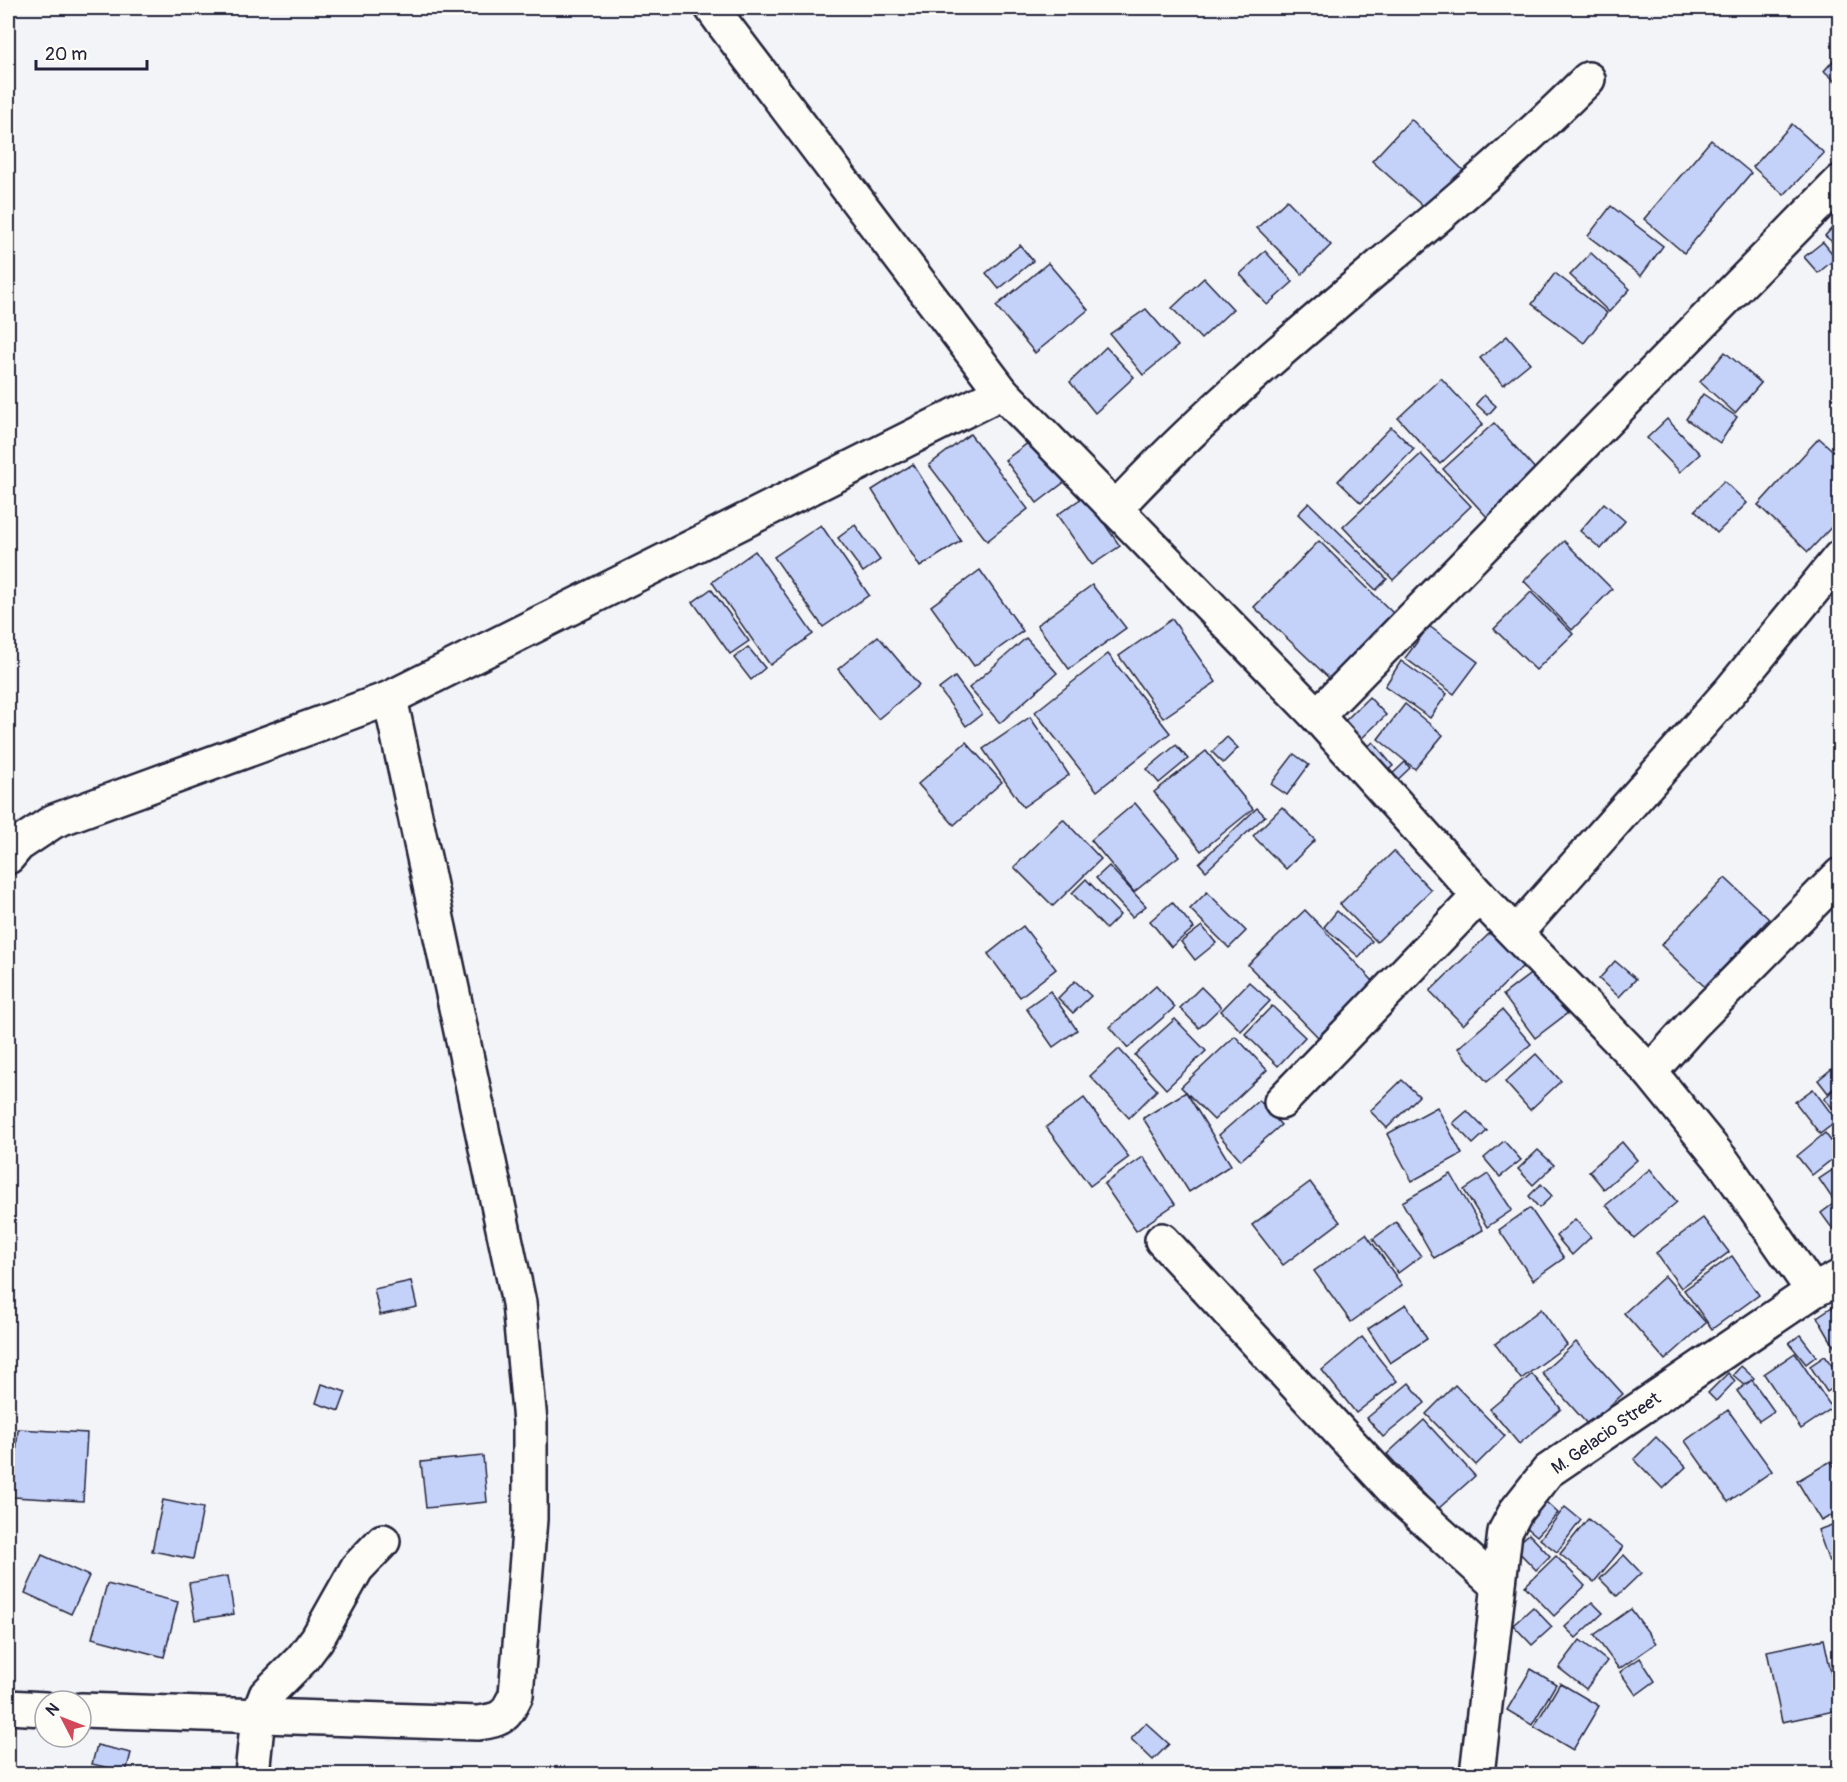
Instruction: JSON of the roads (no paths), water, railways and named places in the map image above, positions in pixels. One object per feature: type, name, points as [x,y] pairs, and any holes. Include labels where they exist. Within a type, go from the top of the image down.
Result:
[{"type":"street","points":[[712,8],[1002,392],[1317,716],[1479,896],[1650,1072],[1826,1284]]},
{"type":"street","points":[[1115,509],[1144,477],[1246,382],[1538,130],[1588,79]]},
{"type":"street","points":[[1317,716],[1839,182]]},
{"type":"street","points":[[8,857],[18,845],[54,821],[390,698],[1002,392]]},
{"type":"street","points":[[1516,933],[1731,690],[1839,557]]},
{"type":"street","points":[[93,1710],[478,1723],[496,1720],[507,1713],[516,1695],[530,1519],[530,1422],[519,1303],[390,698]]},
{"type":"street","points":[[1650,1072],[1692,1025],[1839,875]]},
{"type":"street","points":[[1281,1102],[1479,896]]},
{"type":"street","points":[[1162,1240],[1401,1498],[1497,1586]]},
{"type":"street","name":"M. Gelacio Street","points":[[1478,1774],[1497,1586],[1505,1532],[1516,1511],[1548,1472],[1826,1284]]},
{"type":"street","points":[[252,1774],[258,1716],[266,1695],[302,1659],[317,1639],[357,1568],[383,1541]]},
{"type":"street","points":[[8,1707],[33,1708]]}]
